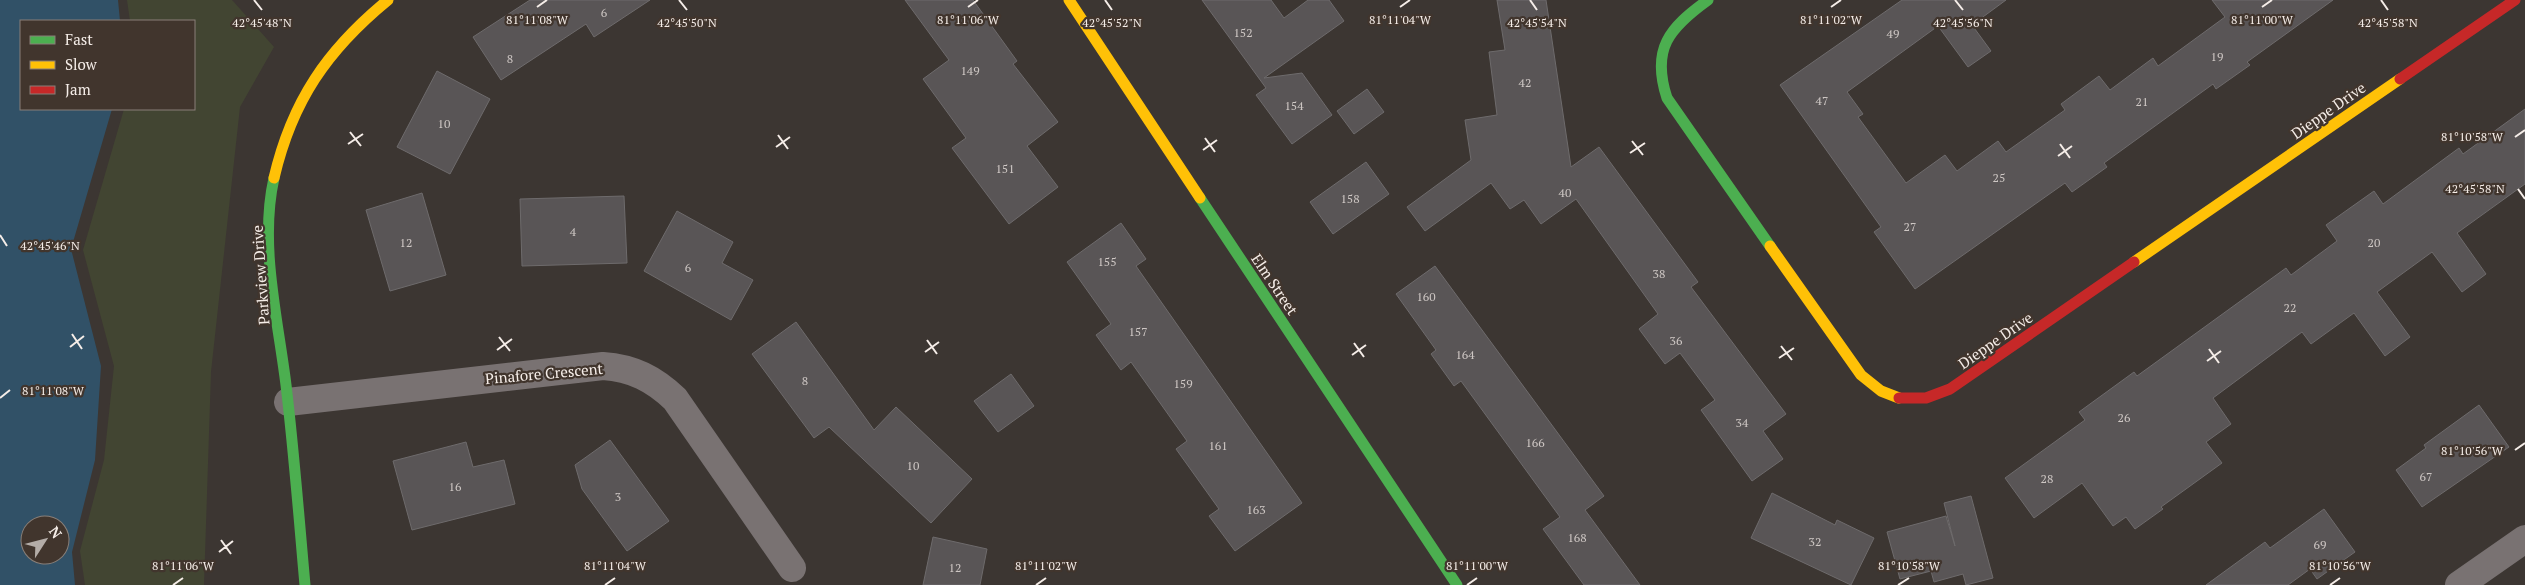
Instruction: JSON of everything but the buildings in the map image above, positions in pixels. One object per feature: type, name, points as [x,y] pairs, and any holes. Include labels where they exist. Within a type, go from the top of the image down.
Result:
[{"type":"street","name":"Parkview Drive","points":[[305,585],[288,402],[272,266],[270,224],[273,182],[301,97],[348,35],[388,0]]},
{"type":"street","name":"Elm Street","points":[[1068,0],[1457,585]]},
{"type":"street","name":"Dieppe Drive","points":[[1708,0],[1676,24],[1665,43],[1660,71],[1667,98],[1861,375],[1873,387],[1887,395],[1914,401],[1930,398],[1950,390],[2515,0]]},
{"type":"street","name":"Pinafore Crescent","points":[[288,402],[574,369],[603,366],[620,367],[651,378],[675,399],[792,568]]},
{"type":"street","points":[[2459,585],[2525,539]]},
{"type":"green space","points":[[127,0],[232,0],[274,47],[240,107],[211,372],[204,585],[85,585],[80,551],[104,460],[114,366],[83,250],[124,110],[195,110],[195,20],[130,20]]},
{"type":"water","points":[[0,0],[118,0],[120,20],[20,20],[20,110],[112,110],[71,249],[101,366],[95,460],[72,552],[75,585],[0,585]]},
{"type":"traffic: fast","points":[[1708,0],[1683,20],[1667,41],[1661,66],[1667,98],[1770,246]]},
{"type":"traffic: fast","points":[[274,178],[268,229],[269,256],[289,410],[305,585]]},
{"type":"traffic: fast","points":[[1200,198],[1457,585]]},
{"type":"traffic: slow","points":[[274,178],[291,125],[315,79],[347,38],[388,0]]},
{"type":"traffic: slow","points":[[1069,0],[1200,198]]},
{"type":"traffic: slow","points":[[2134,262],[2400,79]]},
{"type":"traffic: slow","points":[[1770,246],[1861,375],[1881,391],[1899,398]]},
{"type":"traffic: jam","points":[[2400,79],[2515,0]]},
{"type":"traffic: jam","points":[[1899,398],[1926,398],[1950,389],[2134,262]]}]
